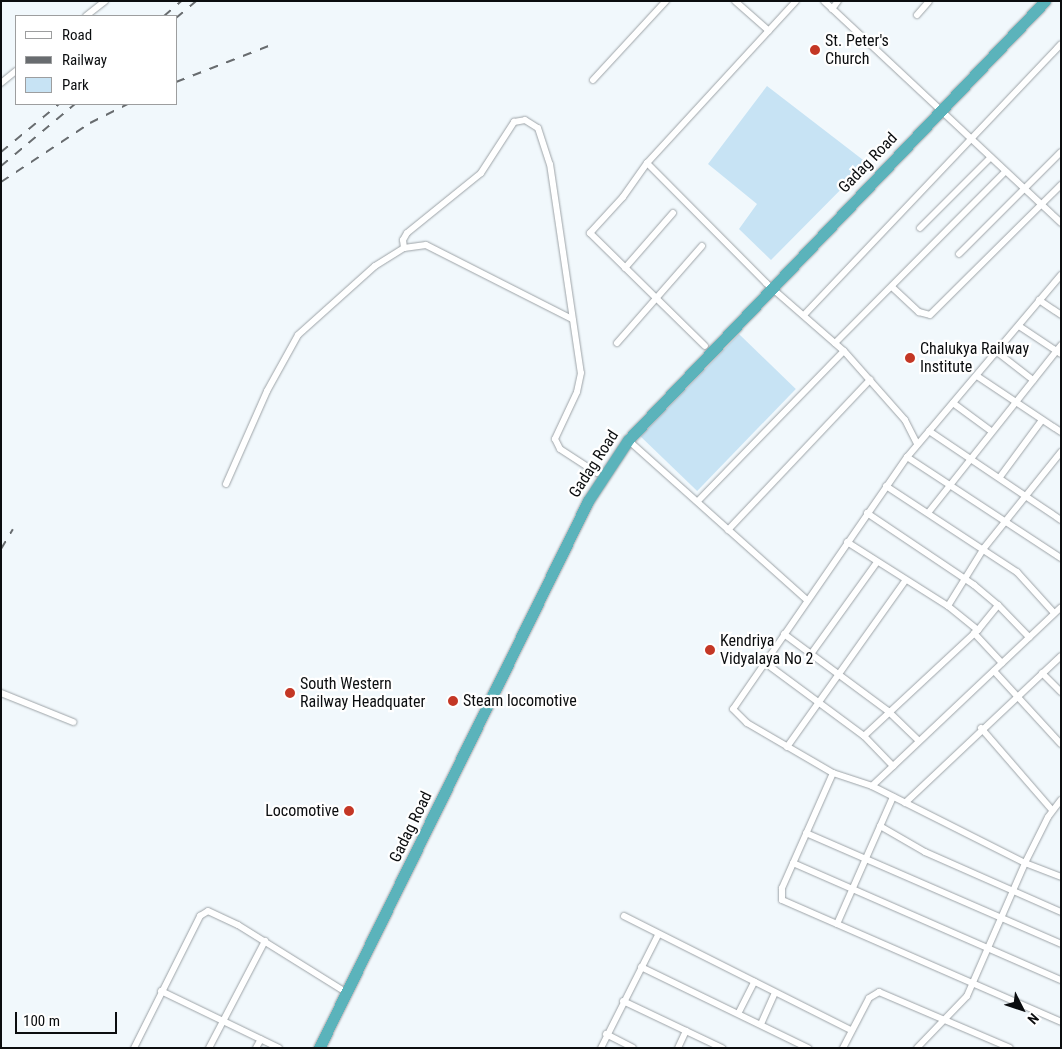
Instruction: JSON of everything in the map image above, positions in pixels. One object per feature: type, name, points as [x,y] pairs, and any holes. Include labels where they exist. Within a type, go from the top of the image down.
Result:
[{"type":"highway","name":"Gadag Road","points":[[937,110],[1035,1]]},
{"type":"highway","name":"Gadag Road","points":[[319,1048],[588,501],[628,440],[768,285],[1045,1]]},
{"type":"highway","name":"Gadag Road","points":[[311,1048],[597,472],[648,405],[768,285]]},
{"type":"street","points":[[87,15],[105,1]]},
{"type":"street","points":[[593,80],[666,1]]},
{"type":"street","points":[[735,1],[769,31]]},
{"type":"street","points":[[705,346],[593,238],[590,230],[623,197],[647,162],[796,1]]},
{"type":"street","points":[[824,1],[937,110],[1061,223]]},
{"type":"street","points":[[832,8],[838,1]]},
{"type":"street","points":[[917,15],[929,1]]},
{"type":"street","points":[[804,315],[1061,44]]},
{"type":"street","points":[[1,83],[15,72]]},
{"type":"street","points":[[404,248],[403,240],[408,233],[481,173],[509,127],[519,120],[532,123],[543,135],[550,164],[580,383],[555,439],[560,449],[597,472]]},
{"type":"street","points":[[959,254],[1061,152]]},
{"type":"street","points":[[920,228],[990,158]]},
{"type":"street","points":[[647,162],[768,285],[844,351],[905,420],[918,444]]},
{"type":"street","points":[[835,343],[1005,172]]},
{"type":"street","points":[[892,286],[918,312],[930,315],[1061,185]]},
{"type":"street","points":[[625,268],[673,213]]},
{"type":"street","points":[[226,484],[266,391],[298,335],[375,266],[404,248],[426,245],[572,319]]},
{"type":"street","points":[[617,343],[702,246]]},
{"type":"street","points":[[1061,275],[907,457],[732,709],[747,723],[833,773],[872,786],[1025,863],[1061,876]]},
{"type":"street","points":[[1040,300],[1061,315]]},
{"type":"street","points":[[1019,326],[1058,353]]},
{"type":"street","points":[[928,513],[991,431],[1058,353],[1061,345]]},
{"type":"street","points":[[698,501],[844,351]]},
{"type":"street","points":[[997,352],[1033,380]]},
{"type":"street","points":[[976,376],[1061,432]]},
{"type":"street","points":[[728,530],[870,380]]},
{"type":"street","points":[[953,403],[991,431]]},
{"type":"street","points":[[1000,477],[1042,420]]},
{"type":"street","points":[[929,431],[1027,494],[1061,520]]},
{"type":"street","points":[[628,440],[807,600]]},
{"type":"street","points":[[948,606],[984,548],[1061,452]]},
{"type":"street","points":[[907,457],[1006,520],[1061,558]]},
{"type":"street","points":[[886,486],[984,548],[1016,572],[1054,613]]},
{"type":"street","points":[[867,513],[964,578],[998,606],[1029,637]]},
{"type":"street","points":[[847,542],[948,606],[976,631],[1002,663]]},
{"type":"street","points":[[811,654],[877,562]]},
{"type":"street","points":[[787,747],[817,702],[906,581]]},
{"type":"street","points":[[864,736],[888,711],[976,631],[998,606]]},
{"type":"street","points":[[872,786],[1061,607]]},
{"type":"street","points":[[784,634],[888,711],[919,741]]},
{"type":"street","points":[[905,803],[981,728],[1061,656]]},
{"type":"street","points":[[764,662],[864,736],[893,766]]},
{"type":"street","points":[[994,671],[1061,744]]},
{"type":"street","points":[[1042,673],[1061,692]]},
{"type":"street","points":[[1,692],[73,722]]},
{"type":"street","points":[[981,728],[1052,810]]},
{"type":"street","points":[[833,773],[793,863],[780,898],[1061,1022]]},
{"type":"street","points":[[837,924],[894,797]]},
{"type":"street","points":[[916,1048],[967,996],[1014,893],[1025,863],[1052,810],[1061,800]]},
{"type":"street","points":[[880,826],[925,852],[1014,893],[1061,912]]},
{"type":"street","points":[[806,833],[1061,944]]},
{"type":"street","points":[[793,863],[1061,980]]},
{"type":"street","points":[[134,1048],[161,991],[203,912],[210,912],[265,941],[341,989]]},
{"type":"street","points":[[624,916],[658,935],[851,1030]]},
{"type":"street","points":[[601,1048],[606,1034],[658,935]]},
{"type":"street","points":[[209,1048],[265,941]]},
{"type":"street","points":[[641,967],[740,1012],[808,1048]]},
{"type":"street","points":[[740,1012],[754,982]]},
{"type":"street","points":[[161,991],[279,1048]]},
{"type":"street","points":[[843,1048],[869,998],[879,992],[1010,1048]]},
{"type":"street","points":[[761,1024],[775,993]]},
{"type":"street","points":[[623,1001],[722,1048]]},
{"type":"street","points":[[678,1048],[686,1031]]},
{"type":"street","points":[[606,1034],[633,1048]]},
{"type":"street","points":[[256,1048],[261,1039]]},
{"type":"green space","points":[[767,86],[867,163],[771,260],[739,229],[757,204],[708,164]]},
{"type":"green space","points":[[739,334],[796,389],[697,491],[640,436]]},
{"type":"railway","points":[[165,15],[181,1]]},
{"type":"railway","points":[[178,16],[196,1]]},
{"type":"railway","points":[[178,81],[271,45]]},
{"type":"railway","points":[[1,152],[58,105]]},
{"type":"railway","points":[[1,166],[74,105]]},
{"type":"railway","points":[[1,182],[90,123],[126,105]]},
{"type":"railway","points":[[1,549],[13,529]]},
{"type":"place","name":"St. Peter's Church","points":[[815,50]]},
{"type":"place","name":"Chalukya Railway Institute","points":[[910,358]]},
{"type":"place","name":"Kendriya Vidyalaya No 2","points":[[710,650]]},
{"type":"place","name":"South Western Railway Headquater","points":[[290,693]]},
{"type":"place","name":"Steam locomotive","points":[[453,701]]},
{"type":"place","name":"Locomotive","points":[[349,811]]}]
